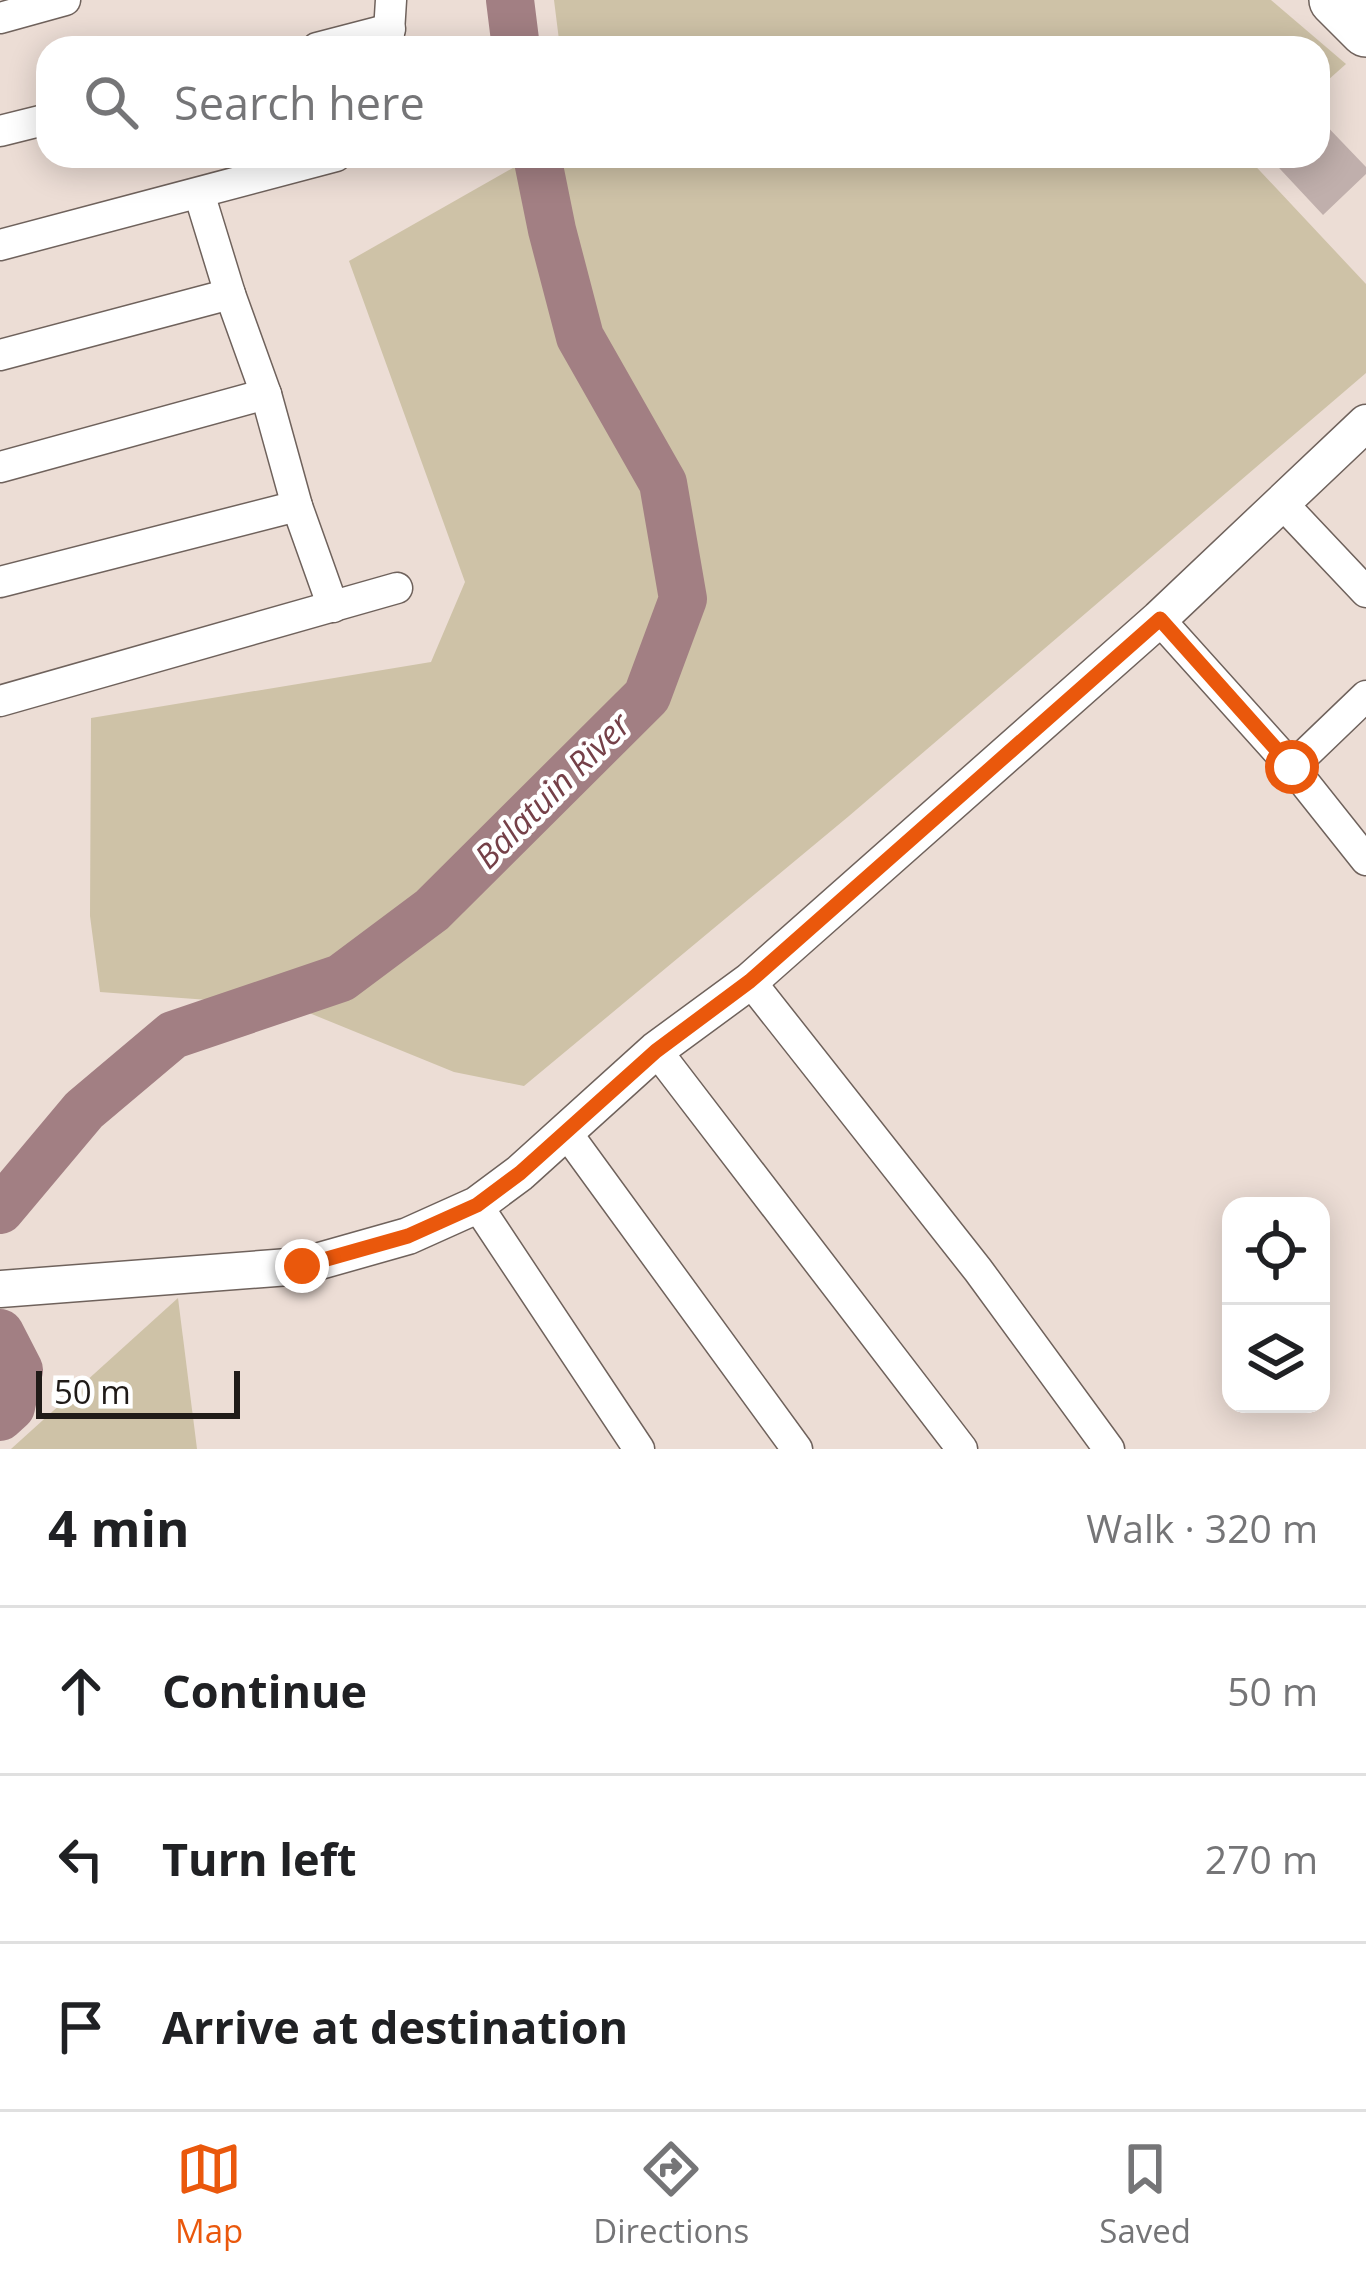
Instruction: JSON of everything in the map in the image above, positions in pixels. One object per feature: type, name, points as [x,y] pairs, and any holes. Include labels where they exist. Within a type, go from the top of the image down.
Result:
[{"type":"highway","points":[[1335,0],[1366,31]]},
{"type":"street","points":[[0,19],[65,0]]},
{"type":"street","points":[[357,36],[390,26]]},
{"type":"street","points":[[0,131],[36,122]]},
{"type":"street","points":[[0,245],[292,168]]},
{"type":"street","points":[[199,193],[332,608]]},
{"type":"street","points":[[0,355],[230,294]]},
{"type":"street","points":[[0,466],[266,394]]},
{"type":"street","points":[[18,1287],[302,1266],[408,1236],[477,1205],[520,1173],[656,1051],[750,981],[1160,619],[1366,423]]},
{"type":"street","points":[[1281,502],[1366,592]]},
{"type":"street","points":[[0,582],[297,506]]},
{"type":"street","points":[[0,701],[397,588]]},
{"type":"street","points":[[1160,619],[1292,767],[1366,860]]},
{"type":"street","points":[[1292,767],[1366,696]]},
{"type":"street","points":[[750,981],[978,1270],[1109,1449]]},
{"type":"street","points":[[656,1051],[962,1449]]},
{"type":"street","points":[[566,1132],[797,1449]]},
{"type":"street","points":[[477,1205],[639,1449]]},
{"type":"shaded area","points":[[554,0],[1271,0],[1313,36],[558,36]]},
{"type":"shaded area","points":[[1330,50],[1346,64],[1330,78]]},
{"type":"shaded area","points":[[513,168],[1257,168],[1366,284],[1366,373],[849,816],[524,1086],[454,1072],[292,1006],[100,992],[90,916],[91,718],[431,662],[465,582],[349,261]]},
{"type":"shaded area","points":[[178,1298],[197,1449],[11,1449]]},
{"type":"building","points":[[1330,130],[1366,167],[1366,174],[1323,215],[1279,168],[1330,168]]},
{"type":"waterway","name":"Balatuin River","points":[[510,0],[514,36]]},
{"type":"waterway","name":"Balatuin River","points":[[0,1210],[84,1110],[173,1035],[341,978],[432,910],[647,696],[683,599],[663,483],[580,337],[539,168]]},
{"type":"waterway","name":"Balatuin River","points":[[0,1333],[19,1370],[11,1407],[0,1417]]},
{"type":"route","points":[[302,1266],[408,1236],[477,1205],[520,1173],[656,1051],[750,981],[1160,619],[1292,767]]}]
